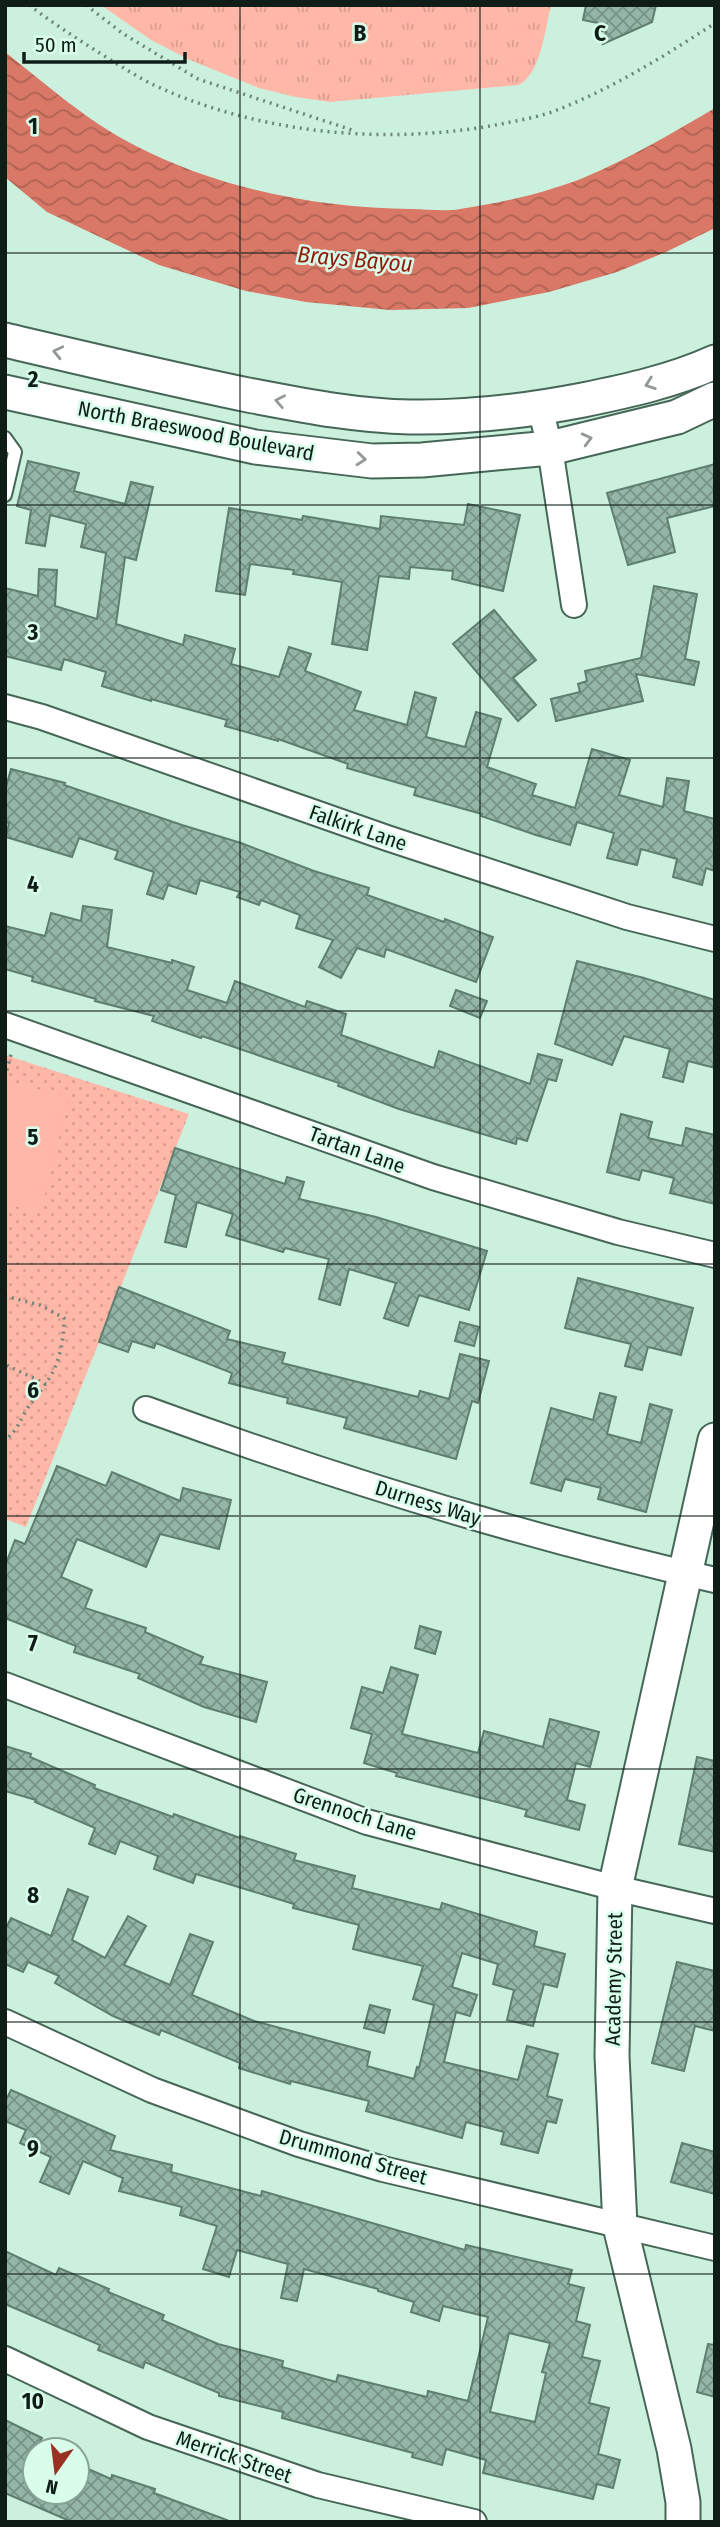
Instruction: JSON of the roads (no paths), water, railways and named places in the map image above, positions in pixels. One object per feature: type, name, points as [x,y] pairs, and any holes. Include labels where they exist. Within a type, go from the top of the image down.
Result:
[{"type":"main road","points":[[5,340],[188,383],[294,404],[408,417],[462,417],[540,407],[633,390],[715,362]]},
{"type":"main road","points":[[177,430],[188,383]]},
{"type":"main road","name":"North Braeswood Boulevard","points":[[5,393],[255,447],[372,461],[422,460],[550,448],[677,417],[715,399]]},
{"type":"main road","name":"Academy Street","points":[[683,2522],[683,2502],[674,2449],[620,2226],[612,2056],[615,1888],[700,1576],[715,1440]]},
{"type":"street","points":[[540,407],[550,448],[574,605]]},
{"type":"street","name":"Falkirk Lane","points":[[5,707],[43,717],[387,838],[614,913],[715,939]]},
{"type":"street","name":"Tartan Lane","points":[[5,1026],[433,1177],[618,1232],[715,1255]]},
{"type":"street","name":"Durness Way","points":[[146,1409],[279,1457],[488,1522],[700,1576]]},
{"type":"street","name":"Grennoch Lane","points":[[5,1685],[367,1822],[615,1888],[715,1911]]},
{"type":"street","name":"Drummond Street","points":[[5,2022],[152,2090],[299,2144],[383,2169],[715,2248]]},
{"type":"street","name":"Merrick Street","points":[[5,2359],[148,2427],[318,2485],[474,2522]]},
{"type":"lane","points":[[5,438],[15,452],[5,495]]},
{"type":"water","name":"Brays Bayou","points":[[5,52],[100,125],[166,160],[234,184],[269,193],[376,208],[454,210],[507,201],[554,188],[617,163],[715,108],[715,228],[617,272],[549,292],[468,308],[390,310],[306,302],[246,291],[159,265],[47,212],[5,177]]}]
